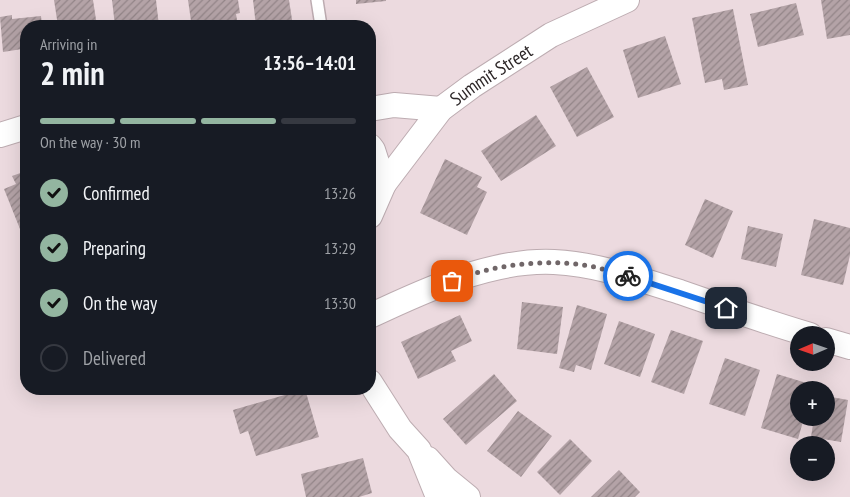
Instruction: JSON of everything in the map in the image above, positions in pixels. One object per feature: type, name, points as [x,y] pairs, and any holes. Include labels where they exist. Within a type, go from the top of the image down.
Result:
[{"type":"street","name":"Summit Street","points":[[376,202],[384,184],[441,109],[472,86],[552,35],[627,0]]},
{"type":"street","points":[[376,108],[394,105],[441,109]]},
{"type":"street","points":[[0,135],[20,129]]},
{"type":"street","points":[[376,159],[384,184]]},
{"type":"street","points":[[376,313],[418,294],[468,275],[510,266],[553,262],[585,265],[637,278],[790,328]]},
{"type":"street","points":[[835,343],[850,347]]},
{"type":"street","points":[[376,392],[400,430],[446,479],[468,497]]},
{"type":"street","points":[[419,450],[438,497]]},
{"type":"lane","points":[[317,0],[320,20]]},
{"type":"building","points":[[54,0],[93,0],[96,20],[57,20]]},
{"type":"building","points":[[112,0],[156,0],[158,20],[114,20]]},
{"type":"building","points":[[188,0],[238,0],[240,13],[236,14],[237,20],[191,20]]},
{"type":"building","points":[[253,0],[289,0],[292,20],[255,20]]},
{"type":"building","points":[[356,0],[386,0],[386,1],[356,4]]},
{"type":"building","points":[[821,0],[850,0],[850,35],[827,39]]},
{"type":"building","points":[[796,3],[804,35],[758,47],[750,14]]},
{"type":"building","points":[[733,9],[748,85],[724,90],[722,79],[705,83],[692,18]]},
{"type":"building","points":[[12,15],[12,19],[41,16],[41,20],[20,20],[20,49],[3,52],[0,17]]},
{"type":"building","points":[[665,36],[681,84],[638,98],[623,50]]},
{"type":"building","points":[[587,67],[614,117],[577,137],[550,87]]},
{"type":"building","points":[[536,115],[556,146],[501,181],[481,151]]},
{"type":"building","points":[[445,159],[482,177],[477,187],[487,192],[467,235],[420,213]]},
{"type":"building","points":[[20,173],[20,229],[4,189],[16,184],[12,176]]},
{"type":"building","points":[[705,199],[733,211],[713,258],[685,245]]},
{"type":"building","points":[[814,219],[850,228],[850,255],[843,285],[801,275]]},
{"type":"building","points":[[748,226],[783,234],[776,267],[741,259]]},
{"type":"building","points":[[522,302],[563,307],[557,354],[517,349]]},
{"type":"building","points":[[577,305],[607,314],[591,370],[576,365],[574,372],[559,368]]},
{"type":"building","points":[[460,315],[472,341],[451,351],[456,361],[418,379],[401,342]]},
{"type":"building","points":[[619,321],[655,334],[640,377],[604,364]]},
{"type":"building","points":[[671,330],[703,341],[684,394],[651,382]]},
{"type":"building","points":[[725,358],[760,370],[745,416],[709,404]]},
{"type":"building","points":[[494,374],[517,401],[466,445],[443,419]]},
{"type":"building","points":[[777,374],[800,381],[790,381],[790,426],[802,426],[799,436],[790,437],[761,428]]},
{"type":"building","points":[[284,395],[307,395],[319,437],[256,456],[248,431],[240,434],[233,410]]},
{"type":"building","points":[[835,398],[848,400],[841,442],[835,441],[835,436],[811,436],[813,426],[835,426]]},
{"type":"building","points":[[518,411],[552,436],[521,477],[487,451]]},
{"type":"building","points":[[570,439],[592,461],[560,495],[537,472]]},
{"type":"building","points":[[363,458],[372,493],[359,497],[306,497],[301,474]]},
{"type":"building","points":[[619,470],[640,492],[635,497],[591,497]]},
{"type":"way so far","points":[[452,281],[468,275],[510,266],[553,262],[585,265],[628,276]]},
{"type":"route","points":[[628,276],[726,308]]}]
